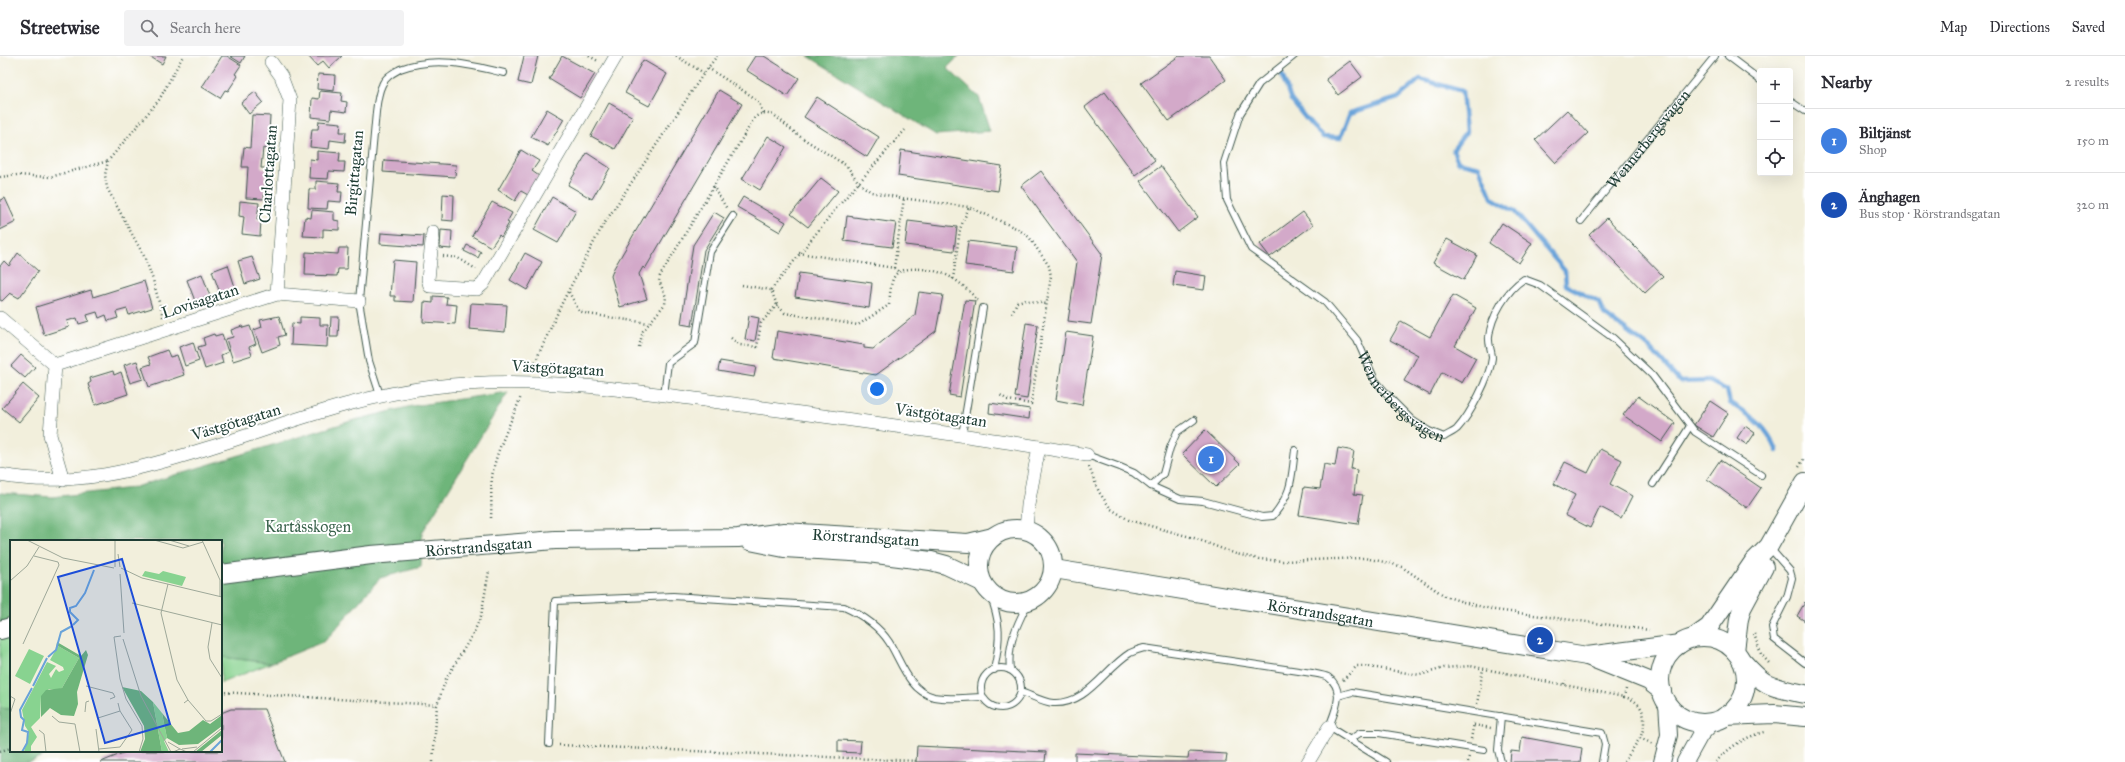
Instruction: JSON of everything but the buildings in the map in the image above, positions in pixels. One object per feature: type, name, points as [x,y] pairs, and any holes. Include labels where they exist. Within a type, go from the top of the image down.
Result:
[{"type":"main road","points":[[1719,719],[1738,704],[1746,688],[1746,679],[1739,656],[1739,619],[1748,593],[1763,567],[1769,546],[1802,476]]},
{"type":"main road","name":"Rörstrandsgatan","points":[[222,574],[371,555],[555,540],[738,538],[784,532],[968,543],[993,537],[1003,531],[1014,529],[1026,530]]},
{"type":"main road","points":[[1026,530],[1034,533],[1047,544],[1053,560],[1054,569],[1048,585],[1037,597],[1029,601]]},
{"type":"main road","points":[[986,587],[979,570],[980,558],[985,546],[993,537]]},
{"type":"main road","name":"Rörstrandsgatan","points":[[738,538],[784,548],[868,553],[931,561],[946,565],[986,587],[998,598],[1008,602],[1018,603],[1029,601]]},
{"type":"main road","points":[[1769,546],[1754,561],[1709,627],[1670,653],[1663,665],[1660,678],[1665,697],[1674,711],[1687,719],[1703,722],[1774,714],[1805,717]]},
{"type":"main road","name":"Rörstrandsgatan","points":[[1054,569],[1587,656],[1649,681],[1665,697]]},
{"type":"main road","points":[[0,630],[10,627]]},
{"type":"main road","points":[[1687,641],[1717,639],[1739,656],[1760,681],[1767,685],[1805,694]]},
{"type":"main road","name":"Rörstrandsgatan","points":[[1587,656],[1635,649],[1659,648],[1687,641]]},
{"type":"street","points":[[432,232],[428,279],[430,286],[477,289],[488,276],[611,68],[616,56]]},
{"type":"street","name":"Charlottagatan","points":[[271,62],[281,76],[290,100],[277,294]]},
{"type":"street","name":"Lovisagatan","points":[[55,365],[277,294],[359,301]]},
{"type":"street","points":[[0,318],[55,365],[50,435],[63,480]]},
{"type":"street","name":"Västgötagatan","points":[[0,474],[23,479],[63,480],[132,471],[380,395],[434,387],[526,381],[598,386],[962,435],[1087,455]]},
{"type":"street","points":[[1026,530],[1028,505],[1039,447]]},
{"type":"street","points":[[1664,756],[1669,735],[1665,697]]},
{"type":"street","points":[[1686,762],[1700,735],[1719,719]]},
{"type":"street","points":[[1308,762],[1329,727]]},
{"type":"lane","name":"Wennerbergsvägen","points":[[1294,56],[1259,84],[1240,114],[1224,163],[1227,200],[1252,250],[1325,302],[1357,340],[1375,380],[1412,420],[1429,431],[1444,437],[1456,430],[1466,417],[1487,377],[1492,358],[1489,338],[1500,307],[1516,284],[1524,279],[1540,285],[1613,338],[1652,375],[1695,432],[1761,475]]},
{"type":"lane","name":"Wennerbergsvägen","points":[[1581,222],[1715,56]]},
{"type":"lane","points":[[1728,56],[1757,78]]},
{"type":"lane","name":"Birgittagatan","points":[[380,395],[368,361],[359,301],[376,112],[378,95],[383,81],[402,68],[414,62],[428,58],[441,58],[504,73]]},
{"type":"lane","points":[[1793,103],[1805,111]]},
{"type":"lane","points":[[664,395],[668,362],[695,343],[710,252],[733,216]]},
{"type":"lane","points":[[962,435],[983,308]]},
{"type":"lane","points":[[1151,486],[1163,474],[1170,448],[1177,432],[1194,420]]},
{"type":"lane","points":[[1653,484],[1690,426]]},
{"type":"lane","points":[[1087,455],[1120,466],[1134,473],[1151,486],[1180,499],[1203,501],[1262,517],[1273,516],[1286,500],[1291,482],[1295,450]]},
{"type":"lane","points":[[1769,546],[1790,572],[1792,578],[1788,597],[1772,628],[1774,639],[1805,663]]},
{"type":"lane","points":[[986,587],[999,622],[998,646],[994,670]]},
{"type":"lane","points":[[549,744],[555,601],[673,596],[844,607],[859,613],[875,626],[888,641],[916,688],[933,697],[983,698]]},
{"type":"lane","points":[[1010,670],[1009,655],[1012,635],[1029,601]]},
{"type":"lane","points":[[1020,692],[1051,703],[1060,703],[1073,698],[1098,683],[1130,653],[1144,648],[1312,673],[1328,677],[1336,688],[1338,706],[1329,727],[1386,762]]},
{"type":"lane","points":[[1002,668],[1010,670],[1020,683],[1018,700],[1012,705],[1004,708],[996,708],[988,704],[983,698],[981,689],[982,681],[987,674],[994,670],[1002,668]]},
{"type":"lane","points":[[1338,696],[1352,692],[1602,734],[1605,744],[1602,762]]},
{"type":"lane","points":[[1501,716],[1498,750],[1501,762]]},
{"type":"lane","points":[[1349,740],[1360,733],[1379,733],[1484,750]]},
{"type":"path","points":[[166,329],[153,280],[144,258],[107,188],[105,175],[108,161],[160,100],[183,56]]},
{"type":"path","points":[[676,56],[704,73]]},
{"type":"path","points":[[491,518],[492,473],[497,453],[511,425],[526,381],[569,291],[602,227],[704,73],[717,56]]},
{"type":"path","points":[[708,68],[753,97],[759,103],[763,113]]},
{"type":"path","points":[[639,347],[643,331],[665,304],[666,297],[659,281],[660,276],[755,117],[763,113],[774,115],[799,136],[847,166],[859,183],[871,192],[969,207],[1018,229],[1029,237],[1049,266],[1051,276],[1031,404],[1008,400],[1000,395]]},
{"type":"path","points":[[771,290],[799,253],[905,130]]},
{"type":"path","points":[[0,177],[16,175],[50,176],[108,161]]},
{"type":"path","points":[[713,186],[733,216]]},
{"type":"path","points":[[894,268],[904,198]]},
{"type":"path","points":[[953,279],[960,229],[969,207]]},
{"type":"path","points":[[799,253],[894,268],[898,272]]},
{"type":"path","points":[[430,255],[458,258],[488,276]]},
{"type":"path","points":[[771,290],[778,305],[785,313],[858,325],[889,305],[894,277],[898,272],[908,268],[942,273],[953,279],[972,294],[983,308]]},
{"type":"path","points":[[742,285],[771,290]]},
{"type":"path","points":[[569,291],[580,311],[588,314],[648,323]]},
{"type":"path","points":[[1012,313],[1017,302],[1024,300],[1047,304]]},
{"type":"path","points":[[732,338],[740,345],[757,347],[761,323],[778,305]]},
{"type":"path","points":[[1087,455],[1092,480],[1111,510],[1129,520],[1155,529],[1194,538],[1236,554],[1259,559],[1283,561],[1364,558],[1390,563],[1402,567],[1444,596],[1463,602],[1495,610],[1652,630]]},
{"type":"path","points":[[1802,476],[1805,457]]},
{"type":"path","points":[[433,762],[437,705],[446,679],[474,632],[481,616],[489,571]]},
{"type":"path","points":[[1753,627],[1761,654],[1771,665]]},
{"type":"path","points":[[1635,649],[1638,629]]},
{"type":"path","points":[[1336,688],[1357,666],[1420,675],[1444,668],[1470,666],[1624,697],[1636,701],[1644,715],[1645,728],[1624,762]]},
{"type":"path","points":[[1624,697],[1630,674]]},
{"type":"path","points":[[1564,684],[1565,680]]},
{"type":"path","points":[[222,692],[437,705]]},
{"type":"path","points":[[1474,725],[1499,729]]},
{"type":"path","points":[[1640,738],[1664,756]]},
{"type":"path","points":[[549,744],[916,761]]},
{"type":"path","points":[[0,751],[10,748]]},
{"type":"green space","points":[[808,56],[959,56],[947,68],[979,97],[990,131],[936,135]]},
{"type":"green space","name":"Kartåsskogen","points":[[508,392],[422,533],[421,567],[380,578],[325,641],[271,663],[222,657],[222,540],[10,540],[10,635],[0,634],[0,493],[52,497],[132,488],[351,421],[412,406]]},
{"type":"green space","points":[[0,634],[10,635],[10,709],[0,708]]},
{"type":"green space","points":[[222,657],[271,663],[222,683]]},
{"type":"green space","points":[[0,708],[10,709],[10,752],[53,752],[28,762],[0,762]]},
{"type":"waterway","points":[[1281,72],[1291,100],[1323,137],[1340,138],[1350,113],[1398,98],[1420,79],[1462,91],[1466,132],[1453,150],[1458,162],[1479,167],[1492,198],[1514,211],[1565,271],[1566,285],[1600,303],[1604,314],[1650,348],[1680,382],[1709,381],[1727,390],[1730,403],[1758,422],[1768,434],[1777,451]]},
{"type":"place","name":"Biltjänst","points":[[1211,459]]},
{"type":"place","name":"Änghagen","points":[[1540,640]]}]
